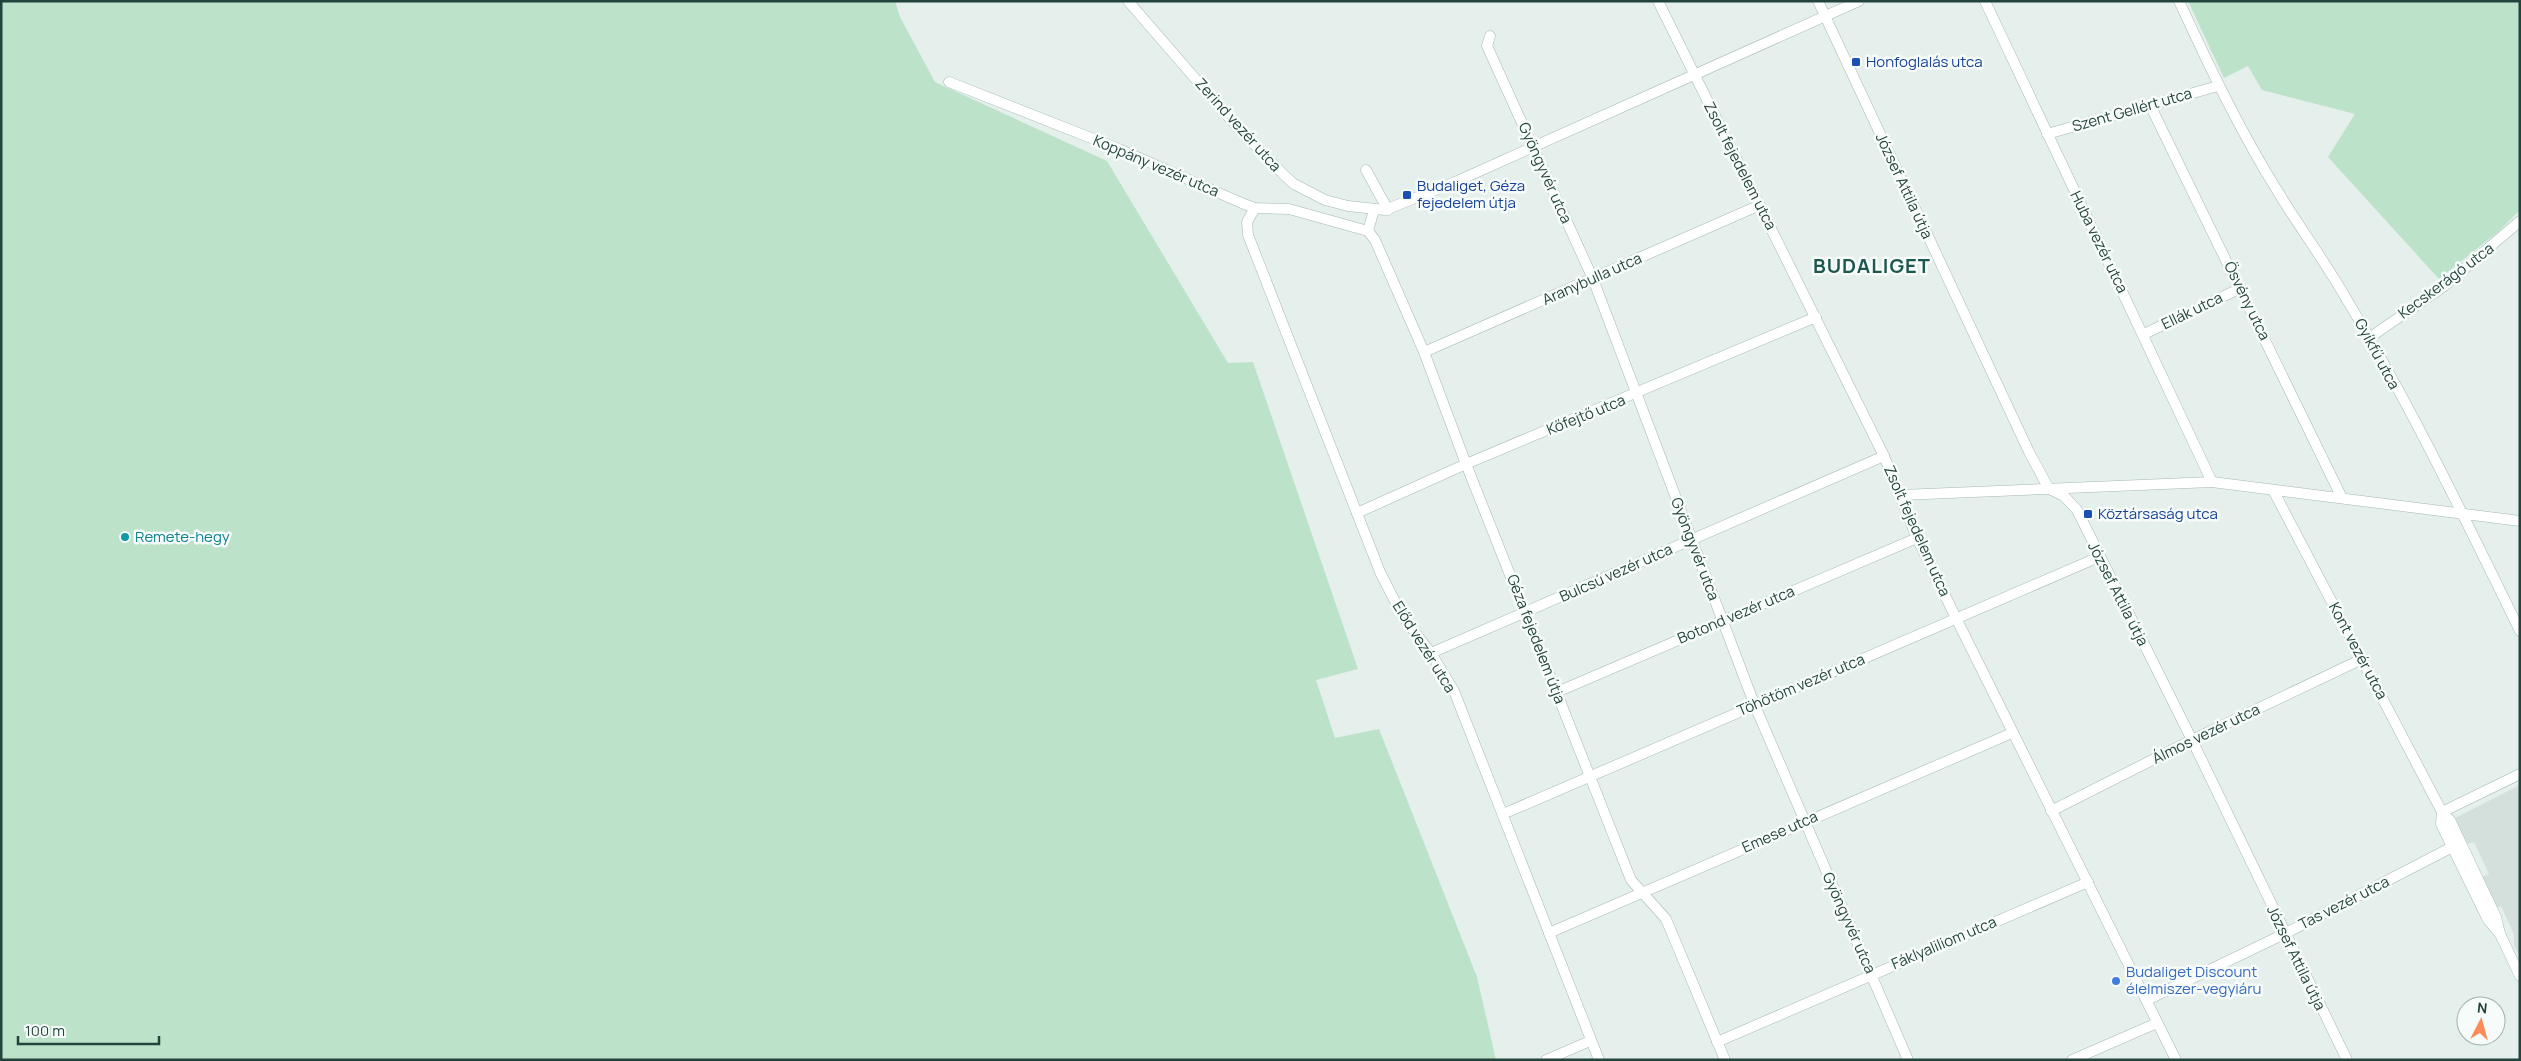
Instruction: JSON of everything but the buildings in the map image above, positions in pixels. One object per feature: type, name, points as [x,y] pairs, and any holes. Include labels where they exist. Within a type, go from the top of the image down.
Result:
[{"type":"street","name":"Zerind vezér utca","points":[[1128,1],[1238,128],[1285,176],[1325,200],[1374,210]]},
{"type":"street","name":"Zsolt fejedelem utca","points":[[1658,1],[1884,456],[1901,495],[1916,538],[2176,1060]]},
{"type":"street","name":"József Attila útja","points":[[1818,1],[2025,443],[2049,489],[2064,496],[2077,510],[2192,740],[2284,934],[2347,1060]]},
{"type":"street","points":[[1368,231],[1374,210],[1388,210],[1534,147],[1859,1]]},
{"type":"street","name":"Huba vezér utca","points":[[1985,1],[2144,334],[2212,482]]},
{"type":"street","name":"Gyíkfű utca","points":[[2179,1],[2218,86],[2278,192],[2347,299],[2369,338],[2463,515],[2520,631]]},
{"type":"street","name":"Gyöngyvér utca","points":[[1490,36],[1487,46],[1593,279],[1755,706],[1908,1060]]},
{"type":"street","name":"Koppány vezér utca","points":[[949,82],[1106,143],[1255,208],[1294,210],[1368,231]]},
{"type":"street","name":"Szent Gellért utca","points":[[2047,134],[2218,86]]},
{"type":"street","name":"Ösvény utca","points":[[2150,105],[2342,498]]},
{"type":"street","points":[[1366,170],[1388,210]]},
{"type":"street","name":"Aranybulla utca","points":[[1424,352],[1760,205]]},
{"type":"street","name":"Előd vezér utca","points":[[1255,208],[1247,222],[1248,235],[1380,572],[1402,617],[1431,653],[1454,691],[1599,1060]]},
{"type":"street","name":"Kecskerágó utca","points":[[2369,338],[2443,287],[2519,222]]},
{"type":"street","name":"Géza fejedelem útja","points":[[1368,231],[1375,240],[1424,352],[1466,464],[1631,880],[1666,919],[1725,1060]]},
{"type":"street","name":"Ellák utca","points":[[2144,334],[2241,288]]},
{"type":"street","name":"Kőfejtő utca","points":[[1357,513],[1466,464],[1816,317]]},
{"type":"street","name":"Bulcsú vezér utca","points":[[1431,653],[1884,456]]},
{"type":"street","points":[[1901,495],[2212,482],[2520,521]]},
{"type":"street","name":"Kont vezér utca","points":[[2273,490],[2442,812],[2450,820],[2456,845],[2478,890],[2488,920],[2500,934],[2520,976]]},
{"type":"street","name":"Botond vezér utca","points":[[1556,692],[1916,538]]},
{"type":"street","name":"Töhötöm vezér utca","points":[[1503,814],[2099,557]]},
{"type":"street","name":"Álmos vezér utca","points":[[2051,811],[2192,740],[2362,659]]},
{"type":"street","name":"Emese utca","points":[[1549,933],[1804,821],[2012,733]]},
{"type":"street","points":[[2442,812],[2520,774]]},
{"type":"street","name":"Tas vezér utca","points":[[2146,1000],[2284,934],[2456,845]]},
{"type":"street","name":"Fáklyaliliom utca","points":[[1717,1042],[2088,882]]},
{"type":"street","points":[[2072,1060],[2157,1023]]},
{"type":"street","points":[[1546,1060],[1590,1041]]},
{"type":"shaded area","points":[[2520,785],[2520,957],[2514,945],[2514,934],[2501,906],[2496,908],[2482,877],[2489,874],[2474,842],[2467,844],[2455,818]]},
{"type":"green space","points":[[1,1],[895,1],[900,17],[935,82],[1107,161],[1228,363],[1253,362],[1358,669],[1316,680],[1335,738],[1379,729],[1477,977],[1496,1060],[1,1060]]},
{"type":"green space","points":[[2188,1],[2520,1],[2520,210],[2498,232],[2439,279],[2328,157],[2355,114],[2262,90],[2248,66],[2224,78]]},
{"type":"place","name":"Honfoglalás utca","points":[[1856,62]]},
{"type":"place","name":"Budaliget, Géza fejedelem útja","points":[[1407,195]]},
{"type":"place","name":"Köztársaság utca","points":[[2088,514]]},
{"type":"place","name":"Remete-hegy","points":[[125,537]]},
{"type":"place","name":"Budaliget Discount élelmiszer-vegyiáru","points":[[2116,981]]},
{"type":"district","name":"BUDALIGET","points":[[1872,266]]}]
